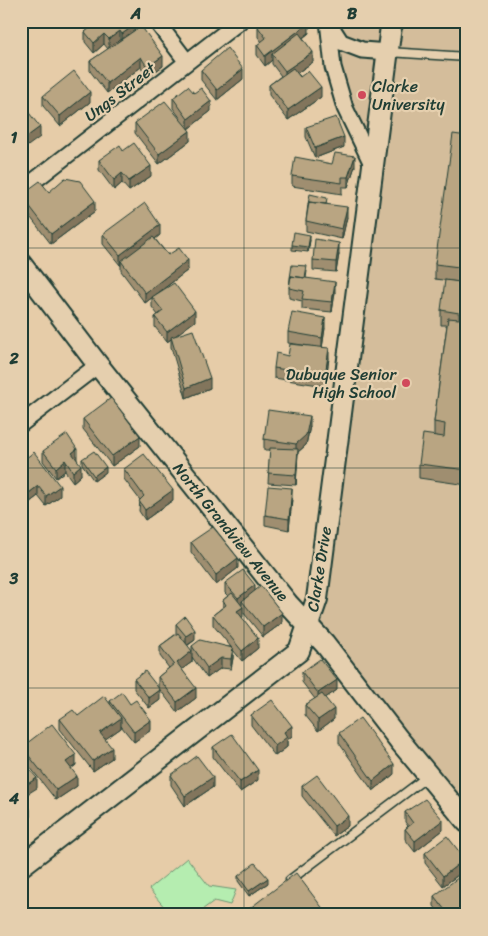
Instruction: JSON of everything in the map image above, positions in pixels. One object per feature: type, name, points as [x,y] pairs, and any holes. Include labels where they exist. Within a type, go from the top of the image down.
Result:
[{"type":"street","points":[[156,21],[187,62]]},
{"type":"street","name":"Ungs Street","points":[[21,191],[240,21]]},
{"type":"street","points":[[328,21],[342,42],[362,50],[388,52]]},
{"type":"street","points":[[328,21],[333,67],[345,108],[373,166]]},
{"type":"street","name":"Clarke Drive","points":[[21,866],[299,652],[317,599],[391,26],[394,21]]},
{"type":"street","name":"North Grandview Avenue","points":[[21,264],[98,365],[288,604],[325,644],[466,823]]},
{"type":"street","points":[[21,424],[98,365]]},
{"type":"lane","points":[[388,52],[467,57]]},
{"type":"lane","points":[[283,886],[428,776]]},
{"type":"shaded area","name":"Dubuque Senior High School","points":[[328,21],[467,21],[467,821],[312,634],[373,166],[345,108]]},
{"type":"green space","points":[[187,858],[209,886],[236,890],[230,905],[214,901],[195,915],[171,915],[149,889]]},
{"type":"building","points":[[93,21],[139,22],[122,34],[120,31],[109,39],[104,34],[94,43],[85,32],[95,24]]},
{"type":"building","points":[[265,21],[308,21],[309,23],[265,56],[257,45],[266,38],[258,27]]},
{"type":"building","points":[[141,26],[163,56],[147,67],[141,57],[107,83],[90,61]]},
{"type":"building","points":[[299,33],[313,52],[285,71],[272,54]]},
{"type":"building","points":[[227,48],[243,69],[217,90],[201,70]]},
{"type":"building","points":[[293,68],[300,77],[308,71],[321,87],[288,110],[269,85]]},
{"type":"building","points":[[74,71],[90,92],[60,116],[43,96]]},
{"type":"building","points":[[188,86],[194,93],[201,88],[211,101],[188,119],[173,98]]},
{"type":"building","points":[[165,101],[190,131],[159,154],[135,123]]},
{"type":"building","points":[[26,109],[40,127],[21,141],[21,113]]},
{"type":"building","points":[[336,117],[344,137],[315,148],[306,127]]},
{"type":"building","points":[[453,134],[467,136],[467,268],[435,264]]},
{"type":"building","points":[[134,143],[151,166],[129,181],[122,173],[114,180],[99,160],[120,145],[123,151]]},
{"type":"building","points":[[335,153],[355,156],[348,177],[342,177],[342,183],[292,176],[295,157],[332,164]]},
{"type":"building","points":[[65,178],[80,181],[95,201],[51,234],[21,195],[40,181],[49,192]]},
{"type":"building","points":[[310,194],[327,198],[326,204],[309,202],[308,204]]},
{"type":"building","points":[[309,202],[347,207],[342,229],[306,221]]},
{"type":"building","points":[[145,203],[160,225],[120,255],[103,234]]},
{"type":"building","points":[[294,232],[310,235],[308,247],[292,245]]},
{"type":"building","points":[[153,237],[168,255],[179,248],[188,260],[145,293],[121,261]]},
{"type":"building","points":[[315,239],[339,243],[336,262],[313,260]]},
{"type":"building","points":[[292,265],[307,266],[305,278],[291,276],[290,278]]},
{"type":"building","points":[[291,276],[335,282],[332,302],[302,299],[304,291],[289,288]]},
{"type":"building","points":[[445,280],[467,283],[467,470],[419,464],[423,434],[444,437],[445,424],[434,422],[448,318],[459,319],[459,313],[441,310]]},
{"type":"building","points":[[174,283],[195,311],[167,332],[155,317],[163,311],[152,297]]},
{"type":"building","points":[[292,312],[325,318],[322,338],[288,332]]},
{"type":"building","points":[[193,330],[210,378],[186,388],[171,337]]},
{"type":"building","points":[[290,344],[329,348],[325,376],[274,368],[276,353],[288,356]]},
{"type":"building","points":[[21,348],[26,354],[21,359]]},
{"type":"building","points":[[111,398],[140,436],[112,456],[83,419]]},
{"type":"building","points":[[268,410],[310,416],[306,435],[296,444],[264,439]]},
{"type":"building","points":[[67,434],[77,449],[72,453],[81,465],[73,472],[65,460],[56,468],[43,451]]},
{"type":"building","points":[[270,448],[298,449],[296,475],[268,473]]},
{"type":"building","points":[[94,451],[106,467],[94,476],[82,459]]},
{"type":"building","points":[[34,452],[60,486],[46,496],[38,486],[21,499],[21,462]]},
{"type":"building","points":[[144,454],[173,490],[145,510],[139,501],[144,496],[124,469]]},
{"type":"building","points":[[268,486],[292,488],[289,519],[265,515]]},
{"type":"building","points":[[21,513],[26,520],[21,524]]},
{"type":"building","points":[[213,527],[238,558],[216,575],[191,542]]},
{"type":"building","points":[[243,570],[255,585],[238,598],[225,583]]},
{"type":"building","points":[[261,586],[282,613],[263,627],[242,601]]},
{"type":"building","points":[[232,593],[243,607],[237,611],[258,638],[242,651],[213,615],[226,605],[223,600]]},
{"type":"building","points":[[185,616],[195,630],[186,636],[176,624]]},
{"type":"building","points":[[178,633],[192,651],[177,663],[196,688],[177,702],[158,677],[174,664],[160,646]]},
{"type":"building","points":[[200,640],[233,648],[231,659],[221,658],[207,668],[192,646]]},
{"type":"building","points":[[320,659],[337,680],[318,693],[302,672]]},
{"type":"building","points":[[145,671],[160,690],[149,698],[134,679]]},
{"type":"building","points":[[122,692],[130,704],[136,700],[151,720],[134,732],[110,701]]},
{"type":"building","points":[[322,694],[334,709],[318,720],[305,705]]},
{"type":"building","points":[[104,696],[121,718],[100,733],[112,748],[93,761],[60,719],[73,710],[78,716]]},
{"type":"building","points":[[272,700],[292,726],[284,732],[287,737],[275,746],[251,715]]},
{"type":"building","points":[[360,718],[394,764],[373,781],[339,733]]},
{"type":"building","points":[[52,724],[76,755],[66,762],[77,776],[56,790],[22,747]]},
{"type":"building","points":[[232,734],[258,770],[240,782],[213,747]]},
{"type":"building","points":[[197,756],[213,777],[185,796],[171,775]]},
{"type":"building","points":[[21,760],[37,778],[21,788]]},
{"type":"building","points":[[317,775],[348,816],[334,826],[302,786]]},
{"type":"building","points":[[21,797],[30,809],[21,815]]},
{"type":"building","points":[[425,799],[443,820],[415,841],[405,829],[413,823],[405,812]]},
{"type":"building","points":[[447,836],[465,859],[443,876],[425,853]]},
{"type":"building","points":[[255,863],[268,878],[249,891],[238,876]]},
{"type":"building","points":[[467,871],[467,915],[449,915],[434,896]]},
{"type":"building","points":[[296,873],[324,910],[318,915],[241,915]]},
{"type":"place","name":"Clarke University","points":[[362,95]]},
{"type":"place","name":"Dubuque Senior High School","points":[[406,383]]}]
